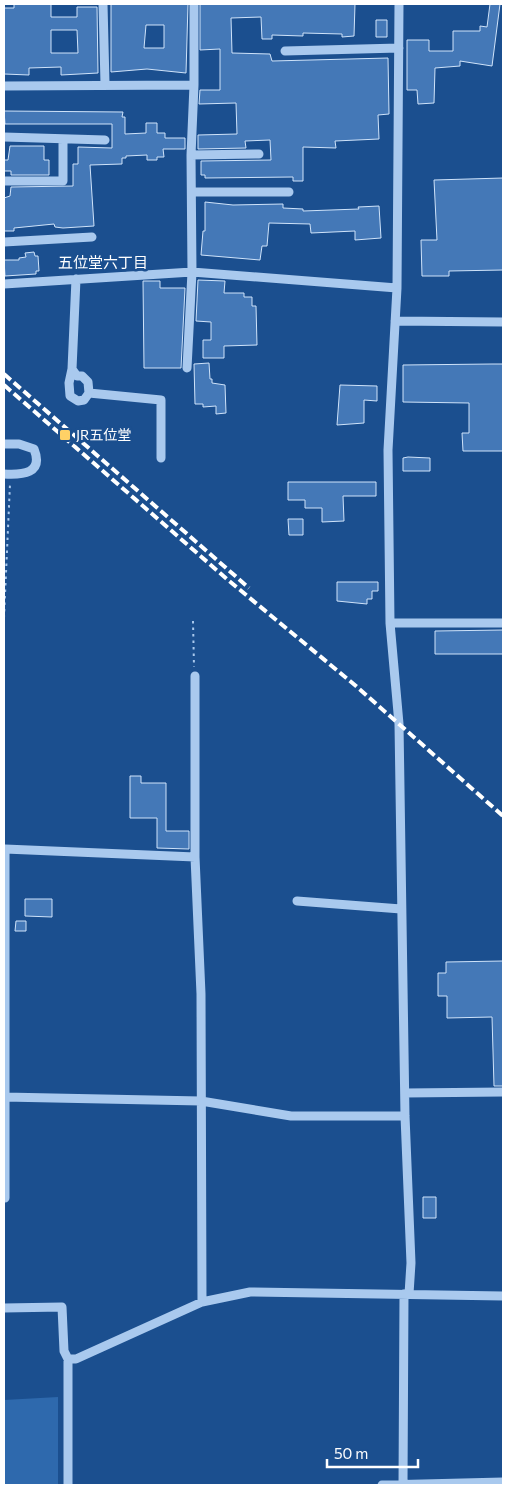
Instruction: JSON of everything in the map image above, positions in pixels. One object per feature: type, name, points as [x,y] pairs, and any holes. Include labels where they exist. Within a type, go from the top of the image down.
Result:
[{"type":"street","points":[[103,4],[105,84]]},
{"type":"street","points":[[187,368],[192,272],[191,155],[194,85],[194,4]]},
{"type":"street","points":[[400,4],[397,288],[388,450],[390,624],[399,724],[405,1116],[411,1263],[407,1294],[403,1485]]},
{"type":"street","points":[[285,51],[399,48]]},
{"type":"street","points":[[4,86],[194,85]]},
{"type":"street","points":[[4,137],[106,140]]},
{"type":"street","points":[[4,181],[63,180],[63,140]]},
{"type":"street","points":[[191,155],[259,154]]},
{"type":"street","points":[[192,192],[289,192]]},
{"type":"street","points":[[4,242],[92,237]]},
{"type":"street","points":[[4,284],[8,286],[76,279],[192,272],[397,288]]},
{"type":"street","points":[[72,369],[77,376],[82,376],[88,382],[89,393],[84,400],[78,401],[70,396],[69,383],[72,369],[76,279]]},
{"type":"street","points":[[395,320],[503,322]]},
{"type":"street","points":[[89,393],[161,400],[161,458]]},
{"type":"street","points":[[4,444],[28,446],[34,449],[38,457],[35,466],[30,471],[22,474],[4,474]]},
{"type":"street","points":[[390,624],[503,623]]},
{"type":"street","points":[[195,676],[195,856],[201,994],[202,1302]]},
{"type":"street","points":[[5,1198],[5,849],[195,856]]},
{"type":"street","points":[[297,901],[401,909]]},
{"type":"street","points":[[405,1093],[503,1092]]},
{"type":"street","points":[[4,1097],[201,1101],[291,1116],[405,1116]]},
{"type":"street","points":[[68,1359],[76,1359],[202,1302],[250,1292],[503,1296]]},
{"type":"street","points":[[4,1308],[62,1307],[64,1351],[68,1359],[68,1485]]},
{"type":"street","points":[[382,1485],[503,1482]]},
{"type":"path","points":[[4,618],[8,490]]},
{"type":"path","points":[[193,622],[195,676]]},
{"type":"shaded area","points":[[58,1397],[58,1485],[4,1485],[4,1400]]},
{"type":"building","points":[[14,4],[51,4],[51,17],[77,17],[77,7],[97,7],[98,73],[61,75],[61,67],[29,68],[29,75],[4,74],[4,8],[14,8]],"holes":[[[51,30],[77,30],[78,53],[51,53]]]},
{"type":"building","points":[[111,4],[188,4],[186,73],[147,69],[111,72]],"holes":[[[146,25],[164,25],[164,48],[144,48]]]},
{"type":"building","points":[[200,4],[355,4],[354,36],[342,37],[342,34],[303,33],[303,36],[272,35],[272,39],[262,39],[261,17],[231,18],[232,53],[270,54],[272,61],[388,58],[389,114],[378,115],[379,139],[335,141],[336,148],[303,147],[303,181],[293,181],[293,177],[205,178],[205,175],[201,175],[201,161],[271,160],[270,140],[245,141],[246,148],[198,149],[198,135],[237,134],[236,103],[199,104],[200,90],[220,90],[220,49],[200,50]]},
{"type":"building","points":[[490,4],[500,4],[492,66],[460,61],[460,66],[435,68],[434,103],[418,104],[417,90],[407,90],[407,40],[429,40],[429,51],[453,51],[453,31],[480,31],[480,26],[487,27]]},
{"type":"building","points":[[376,20],[387,20],[387,37],[376,37]]},
{"type":"building","points":[[4,111],[123,112],[122,117],[125,117],[125,134],[146,133],[146,123],[157,123],[157,133],[165,133],[165,138],[185,138],[185,149],[163,149],[164,157],[157,157],[157,160],[147,160],[147,155],[126,156],[126,158],[122,158],[122,164],[90,165],[94,226],[63,228],[55,227],[54,224],[14,228],[14,231],[4,231],[4,198],[10,196],[11,187],[73,186],[73,164],[78,164],[78,147],[112,148],[112,124],[5,124]]},
{"type":"building","points":[[10,146],[44,146],[44,160],[49,160],[49,175],[11,175],[11,171],[4,171],[4,160],[8,160]]},
{"type":"building","points":[[503,178],[503,270],[449,271],[449,276],[422,276],[421,240],[437,240],[434,180]]},
{"type":"building","points":[[205,202],[233,205],[283,204],[283,208],[303,209],[303,211],[359,209],[358,207],[379,206],[381,238],[355,240],[355,231],[311,233],[310,224],[269,223],[267,246],[262,246],[260,260],[201,255],[203,231],[205,231]]},
{"type":"building","points":[[34,252],[35,256],[38,256],[39,271],[36,271],[36,274],[5,276],[4,260],[19,260],[19,258],[26,257],[25,253]]},
{"type":"building","points":[[198,280],[225,281],[224,293],[244,293],[244,297],[252,297],[252,306],[256,306],[257,345],[224,346],[224,358],[203,358],[203,340],[211,340],[211,322],[196,321]]},
{"type":"building","points":[[143,281],[160,281],[160,288],[185,288],[181,368],[144,368]]},
{"type":"building","points":[[209,363],[212,383],[225,385],[226,413],[216,414],[216,406],[203,407],[203,404],[195,404],[194,364]]},
{"type":"building","points":[[503,364],[503,451],[463,451],[462,433],[469,433],[469,403],[403,402],[403,365]]},
{"type":"building","points":[[340,385],[377,386],[377,401],[364,400],[364,423],[337,425]]},
{"type":"building","points":[[403,458],[430,458],[430,471],[403,471]]},
{"type":"building","points":[[288,482],[376,482],[376,496],[343,496],[344,521],[322,522],[322,508],[305,508],[305,500],[288,500]]},
{"type":"building","points":[[288,519],[303,519],[303,535],[289,535]]},
{"type":"building","points":[[337,582],[378,582],[378,591],[372,591],[372,599],[367,599],[367,604],[337,601]]},
{"type":"building","points":[[503,630],[503,654],[435,654],[435,631]]},
{"type":"building","points":[[130,776],[141,776],[141,783],[166,783],[166,831],[189,831],[189,849],[157,848],[157,818],[130,818]]},
{"type":"building","points":[[25,899],[52,899],[52,917],[25,916]]},
{"type":"building","points":[[16,921],[26,921],[26,931],[15,931]]},
{"type":"building","points":[[503,961],[503,1086],[494,1086],[492,1017],[447,1018],[447,996],[438,996],[438,973],[446,973],[446,962]]},
{"type":"building","points":[[423,1197],[436,1197],[436,1218],[423,1218]]},
{"type":"railway","points":[[4,374],[249,588]]},
{"type":"railway","points":[[4,385],[228,580],[356,686],[503,816]]},
{"type":"place","name":"JR五位堂","points":[[65,435]]},
{"type":"district","name":"五位堂六丁目","points":[[103,263]]}]
